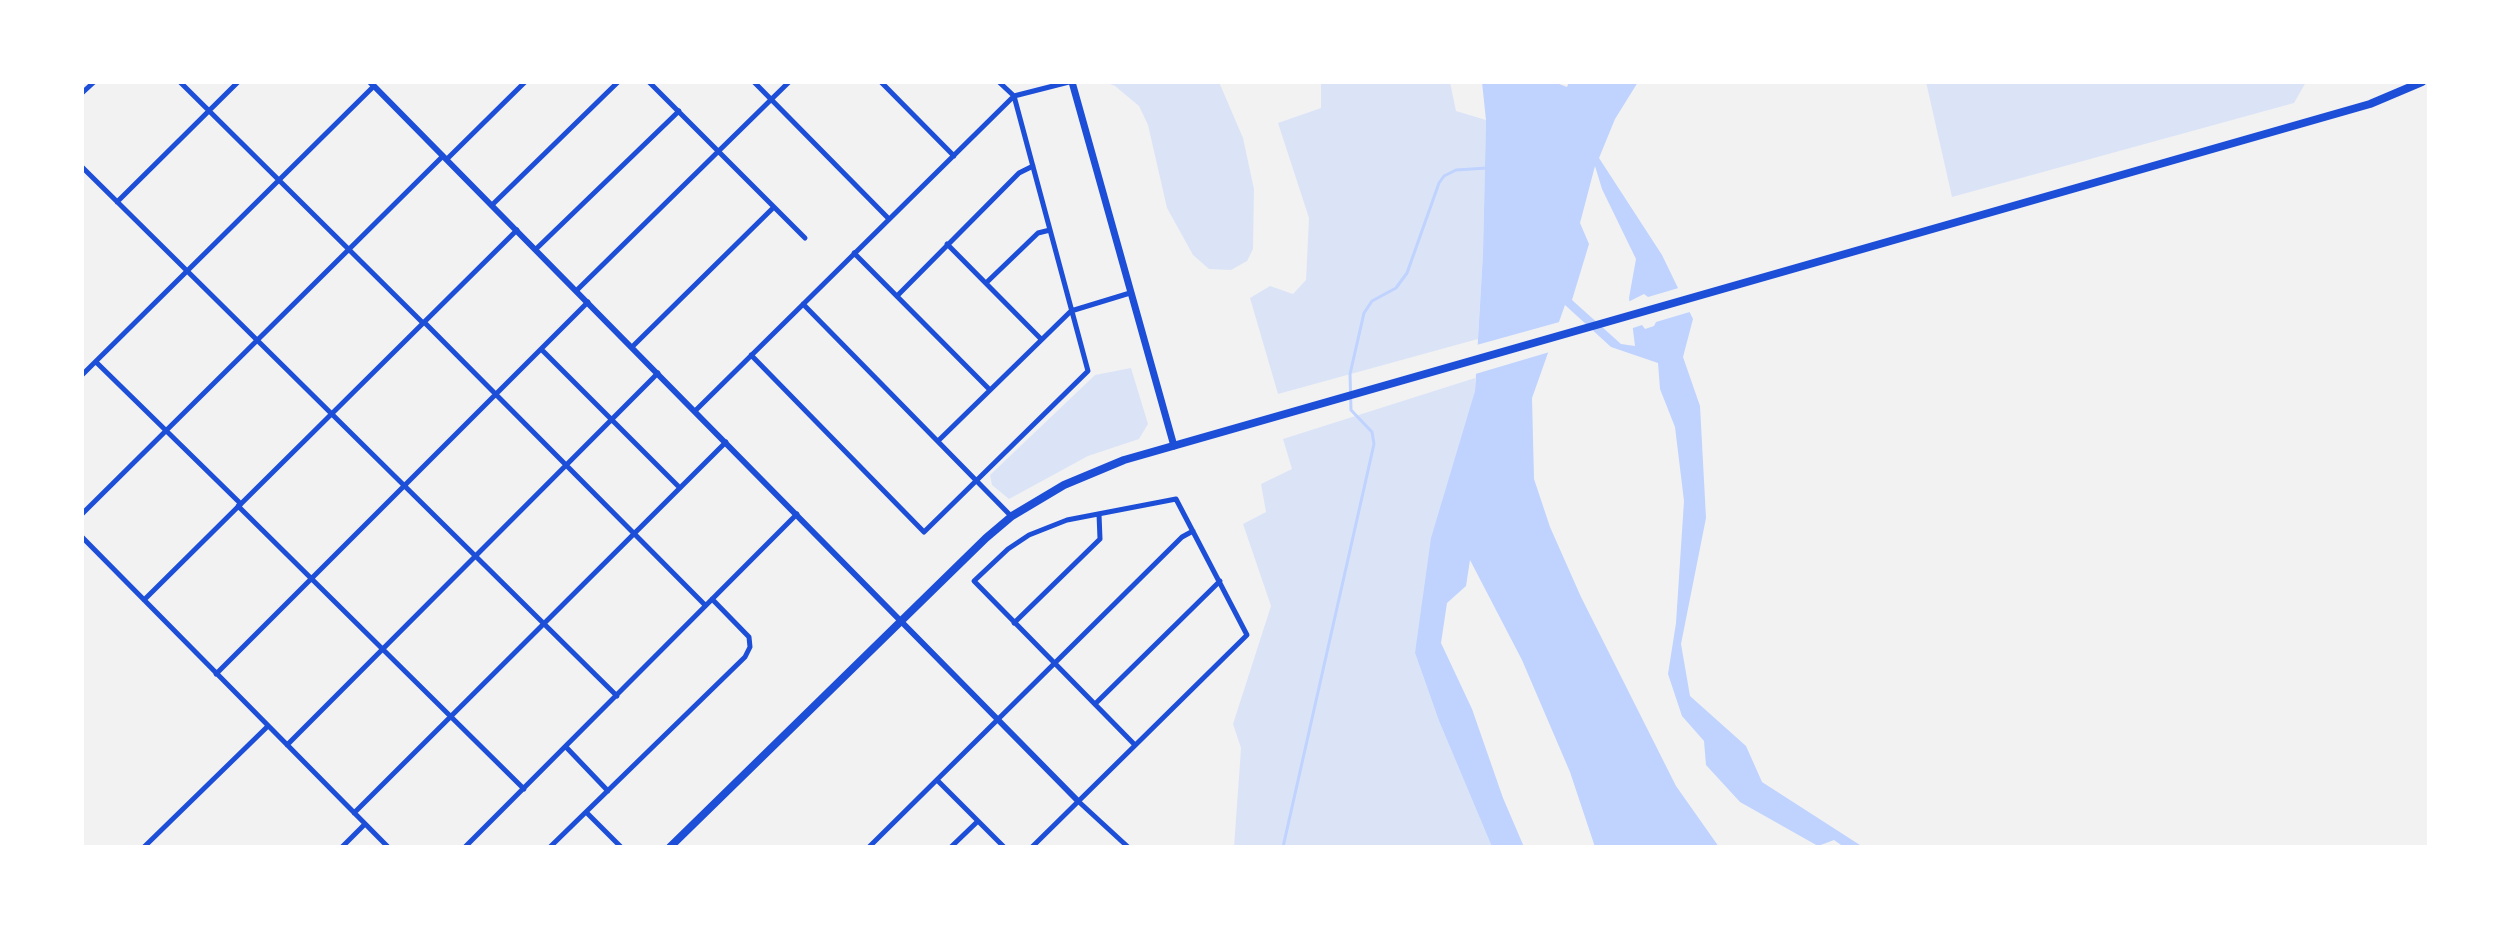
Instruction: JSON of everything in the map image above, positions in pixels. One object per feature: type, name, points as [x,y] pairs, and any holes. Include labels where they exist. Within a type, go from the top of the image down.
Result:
[{"type":"main road","points":[[1071,82],[1174,446]]},
{"type":"main road","points":[[670,847],[986,538],[1012,516],[1064,485],[1124,460],[2370,104],[2422,82]]},
{"type":"street","points":[[82,93],[94,82]]},
{"type":"street","points":[[180,82],[706,605]]},
{"type":"street","points":[[117,202],[238,82]]},
{"type":"street","points":[[82,514],[347,249],[525,82]]},
{"type":"street","points":[[492,205],[618,82]]},
{"type":"street","points":[[649,82],[805,238]]},
{"type":"street","points":[[754,82],[889,219]]},
{"type":"street","points":[[576,291],[789,82]]},
{"type":"street","points":[[881,82],[954,156]]},
{"type":"street","points":[[751,355],[924,532],[1088,371],[1014,96],[999,82]]},
{"type":"street","points":[[695,411],[1014,96],[1071,82]]},
{"type":"street","points":[[82,375],[372,84],[1078,801],[1128,847]]},
{"type":"street","points":[[536,249],[679,111]]},
{"type":"street","points":[[897,296],[1019,173],[1033,166]]},
{"type":"street","points":[[82,167],[617,696]]},
{"type":"street","points":[[632,347],[774,207]]},
{"type":"street","points":[[144,600],[517,230]]},
{"type":"street","points":[[986,283],[1038,233],[1050,230]]},
{"type":"street","points":[[947,244],[1041,339]]},
{"type":"street","points":[[854,253],[990,390]]},
{"type":"street","points":[[938,441],[1071,311],[1130,293]]},
{"type":"street","points":[[216,674],[588,302]]},
{"type":"street","points":[[803,304],[1012,516]]},
{"type":"street","points":[[541,350],[680,488]]},
{"type":"street","points":[[95,362],[524,789]]},
{"type":"street","points":[[287,745],[658,373]]},
{"type":"street","points":[[354,813],[726,442]]},
{"type":"street","points":[[1032,847],[1247,635],[1176,499],[1067,520],[1029,535],[1008,549],[974,581],[1134,744]]},
{"type":"street","points":[[465,847],[797,514]]},
{"type":"street","points":[[1014,623],[1100,539],[1099,514]]},
{"type":"street","points":[[869,847],[1182,537],[1193,531]]},
{"type":"street","points":[[82,537],[388,847]]},
{"type":"street","points":[[82,553],[90,545]]},
{"type":"street","points":[[1095,704],[1220,581]]},
{"type":"street","points":[[550,847],[745,657],[750,647],[749,637],[712,599]]},
{"type":"street","points":[[144,847],[268,726]]},
{"type":"street","points":[[566,747],[608,791]]},
{"type":"street","points":[[937,780],[1004,847]]},
{"type":"street","points":[[586,812],[621,847]]},
{"type":"street","points":[[951,847],[978,821]]},
{"type":"street","points":[[342,847],[365,824]]},
{"type":"shaded area","points":[[1105,82],[1219,82],[1243,138],[1254,189],[1253,249],[1247,261],[1231,270],[1209,269],[1193,255],[1167,208],[1148,125],[1139,106],[1115,86]]},
{"type":"shaded area","points":[[1321,82],[1450,82],[1456,111],[1486,120],[1478,339],[1278,394],[1250,298],[1270,286],[1293,294],[1306,280],[1309,218],[1278,123],[1321,108]]},
{"type":"shaded area","points":[[1926,82],[2306,82],[2294,103],[1952,197]]},
{"type":"shaded area","points":[[1131,368],[1148,424],[1139,439],[1088,456],[1009,499],[992,485],[990,475],[1095,375]]},
{"type":"shaded area","points":[[1475,378],[1475,391],[1415,653],[1439,721],[1492,847],[1234,847],[1241,748],[1233,724],[1271,606],[1243,524],[1266,512],[1261,484],[1292,469],[1283,439]]},
{"type":"water","points":[[1482,82],[1554,82],[1567,87],[1569,82],[1638,82],[1615,119],[1599,158],[1662,255],[1693,319],[1683,357],[1700,406],[1706,518],[1681,644],[1690,696],[1746,746],[1762,782],[1863,847],[1844,847],[1834,840],[1818,846],[1740,802],[1706,765],[1704,741],[1682,716],[1668,674],[1676,623],[1684,501],[1675,427],[1660,389],[1658,363],[1611,347],[1565,305],[1532,398],[1534,479],[1550,527],[1581,597],[1676,786],[1719,847],[1595,847],[1570,772],[1522,660],[1470,560],[1466,586],[1447,603],[1441,643],[1472,709],[1524,847],[1492,847],[1439,721],[1415,653],[1431,538],[1475,391],[1486,120]],"holes":[[[1595,166],[1602,189],[1636,259],[1629,298],[1635,346],[1621,344],[1572,300],[1589,244],[1580,223]]]},
{"type":"pier","points":[[1682,287],[1693,311],[1656,322],[1645,329],[1642,325],[1630,329],[1626,303],[1644,294],[1648,297]]},
{"type":"pier","points":[[1563,321],[1553,351],[1472,375],[1473,346]]},
{"type":"waterway","points":[[1283,847],[1374,444],[1372,432],[1351,410],[1350,374],[1364,313],[1372,301],[1396,288],[1407,273],[1444,176],[1456,170],[1487,168]]}]
